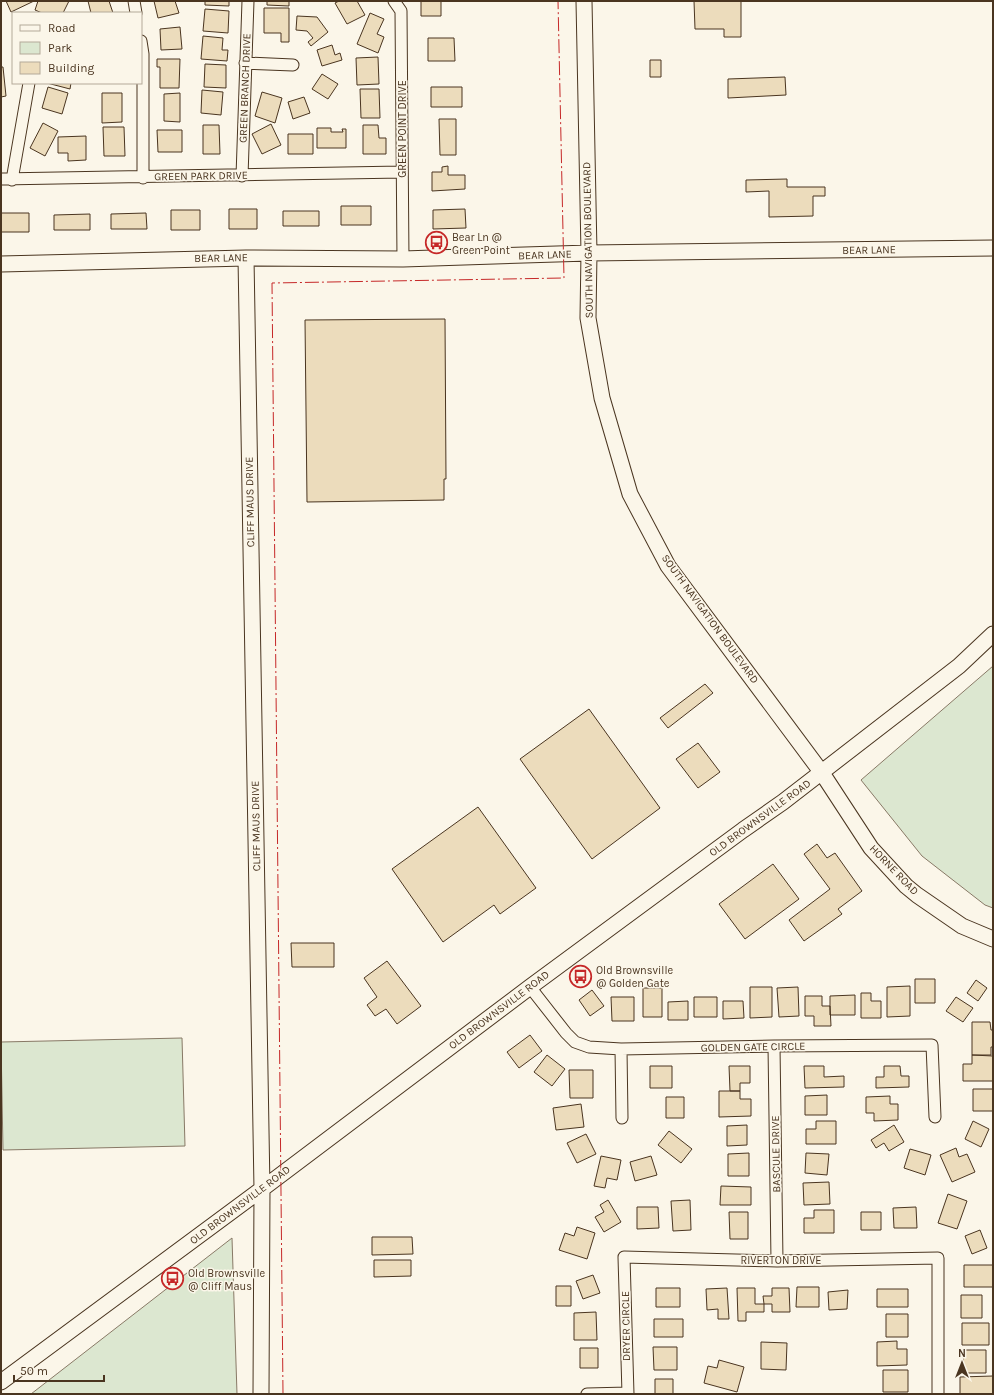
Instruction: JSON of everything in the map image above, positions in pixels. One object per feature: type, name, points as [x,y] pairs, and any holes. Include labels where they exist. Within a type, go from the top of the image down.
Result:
[{"type":"street","points":[[134,1],[136,12]]},
{"type":"street","name":"GREEN BRANCH DRIVE","points":[[242,176],[248,1]]},
{"type":"street","name":"GREEN POINT DRIVE","points":[[394,1],[401,11],[403,259]]},
{"type":"street","name":"SOUTH NAVIGATION BOULEVARD","points":[[584,1],[589,253],[588,318],[602,398],[630,494],[668,566],[822,773]]},
{"type":"street","points":[[142,47],[143,178]]},
{"type":"street","points":[[245,63],[293,66]]},
{"type":"street","points":[[6,180],[29,84]]},
{"type":"street","name":"GREEN PARK DRIVE","points":[[6,180],[402,172]]},
{"type":"street","name":"BEAR LANE","points":[[1,264],[246,258],[403,259],[589,253],[993,248]]},
{"type":"street","name":"CLIFF MAUS DRIVE","points":[[246,258],[262,1189],[260,1394]]},
{"type":"street","name":"OLD BROWNSVILLE ROAD","points":[[1,1382],[262,1189],[530,987],[822,773],[959,666],[993,634]]},
{"type":"street","name":"HORNE ROAD","points":[[822,773],[871,848],[906,886],[962,926],[993,939]]},
{"type":"street","name":"GOLDEN GATE CIRCLE","points":[[530,987],[566,1033],[576,1042],[589,1047],[621,1049],[932,1045],[935,1117]]},
{"type":"street","name":"BASCULE DRIVE","points":[[774,1046],[777,1261]]},
{"type":"street","points":[[621,1049],[622,1118]]},
{"type":"street","name":"RIVERTON DRIVE","points":[[624,1257],[777,1261],[938,1258],[938,1394]]},
{"type":"street","name":"DRYER CIRCLE","points":[[624,1257],[628,1394]]},
{"type":"street","points":[[587,1394],[628,1394]]},
{"type":"green space","points":[[993,666],[993,908],[985,905],[922,856],[861,780]]},
{"type":"green space","points":[[182,1038],[185,1146],[3,1150],[1,1042]]},
{"type":"green space","points":[[232,1238],[237,1394],[31,1394]]},
{"type":"building","points":[[6,1],[34,1],[11,12]]},
{"type":"building","points":[[38,1],[69,1],[64,12],[40,12],[35,10]]},
{"type":"building","points":[[88,1],[109,1],[113,12],[91,12]]},
{"type":"building","points":[[154,1],[175,1],[179,13],[158,18]]},
{"type":"building","points":[[205,1],[229,1],[229,6],[205,5]]},
{"type":"building","points":[[267,1],[289,1],[289,6],[267,5]]},
{"type":"building","points":[[339,1],[357,1],[365,15],[347,24],[335,3]]},
{"type":"building","points":[[421,1],[441,1],[441,16],[421,16]]},
{"type":"building","points":[[694,1],[741,1],[741,37],[724,37],[724,29],[695,29]]},
{"type":"building","points":[[264,8],[289,8],[289,42],[281,42],[281,33],[264,33]]},
{"type":"building","points":[[205,9],[229,11],[228,33],[203,31]]},
{"type":"building","points":[[370,13],[384,19],[377,34],[384,37],[378,53],[357,44]]},
{"type":"building","points":[[297,16],[317,17],[328,32],[311,46],[308,42],[313,38],[307,31],[296,30]]},
{"type":"building","points":[[180,27],[182,49],[161,50],[160,29]]},
{"type":"building","points":[[203,36],[223,38],[222,50],[228,50],[227,61],[201,59]]},
{"type":"building","points":[[428,38],[454,38],[455,61],[428,61]]},
{"type":"building","points":[[332,45],[335,55],[340,53],[342,60],[322,66],[317,50]]},
{"type":"building","points":[[378,57],[379,84],[357,85],[356,58]]},
{"type":"building","points":[[157,59],[180,59],[179,88],[160,88],[160,67],[157,67]]},
{"type":"building","points":[[650,60],[661,60],[661,77],[650,77]]},
{"type":"building","points":[[205,64],[226,65],[226,88],[204,87]]},
{"type":"building","points":[[1,67],[3,67],[6,96],[1,97]]},
{"type":"building","points":[[322,74],[338,84],[328,99],[312,89]]},
{"type":"building","points":[[785,77],[786,95],[728,98],[728,79]]},
{"type":"building","points":[[51,84],[71,84],[70,89]]},
{"type":"building","points":[[48,87],[68,93],[62,114],[42,108]]},
{"type":"building","points":[[431,87],[462,87],[462,107],[431,107]]},
{"type":"building","points":[[360,89],[379,89],[380,118],[361,118]]},
{"type":"building","points":[[202,90],[223,92],[221,115],[201,113]]},
{"type":"building","points":[[262,92],[282,98],[275,123],[255,116]]},
{"type":"building","points":[[102,93],[122,93],[122,122],[102,123]]},
{"type":"building","points":[[180,93],[180,122],[164,121],[164,94]]},
{"type":"building","points":[[304,97],[310,113],[293,119],[288,102]]},
{"type":"building","points":[[439,119],[456,119],[456,155],[440,155]]},
{"type":"building","points":[[43,123],[58,131],[45,156],[30,148]]},
{"type":"building","points":[[271,124],[281,145],[262,154],[252,134]]},
{"type":"building","points":[[203,125],[219,125],[220,154],[203,154]]},
{"type":"building","points":[[363,125],[378,125],[379,138],[386,138],[386,154],[363,154]]},
{"type":"building","points":[[103,127],[124,127],[125,156],[104,156]]},
{"type":"building","points":[[317,128],[331,128],[331,132],[343,132],[342,129],[346,129],[346,148],[317,148]]},
{"type":"building","points":[[157,130],[182,130],[182,152],[158,152]]},
{"type":"building","points":[[288,134],[313,134],[313,154],[288,154]]},
{"type":"building","points":[[86,136],[86,160],[68,161],[68,153],[58,153],[58,137]]},
{"type":"building","points":[[448,166],[448,175],[465,175],[465,189],[432,191],[432,172],[442,172],[442,167]]},
{"type":"building","points":[[787,179],[787,187],[825,187],[825,196],[813,196],[813,216],[769,217],[769,191],[746,192],[746,180]]},
{"type":"building","points":[[341,206],[371,206],[371,225],[341,225]]},
{"type":"building","points":[[229,209],[257,209],[257,229],[229,229]]},
{"type":"building","points":[[465,209],[466,228],[433,229],[433,210]]},
{"type":"building","points":[[171,210],[200,210],[200,230],[171,230]]},
{"type":"building","points":[[283,211],[319,211],[319,226],[283,226]]},
{"type":"building","points":[[1,213],[29,213],[29,232],[1,232]]},
{"type":"building","points":[[146,213],[147,229],[111,229],[111,214]]},
{"type":"building","points":[[90,214],[90,230],[54,230],[54,215]]},
{"type":"building","points":[[445,319],[446,479],[444,479],[444,500],[307,502],[305,320]]},
{"type":"building","points":[[705,684],[713,693],[668,728],[660,718]]},
{"type":"building","points":[[589,709],[660,808],[592,859],[520,759]]},
{"type":"building","points":[[698,743],[720,772],[698,788],[676,759]]},
{"type":"building","points":[[478,807],[536,888],[500,914],[494,905],[443,942],[392,869]]},
{"type":"building","points":[[817,844],[827,858],[835,853],[862,891],[838,909],[842,914],[804,941],[789,920],[830,889],[804,854]]},
{"type":"building","points":[[773,864],[799,899],[745,939],[719,904]]},
{"type":"building","points":[[291,943],[334,943],[334,967],[292,967]]},
{"type":"building","points":[[387,961],[421,1006],[397,1024],[386,1009],[375,1016],[367,1005],[377,997],[364,978]]},
{"type":"building","points":[[915,979],[935,979],[935,1003],[915,1003]]},
{"type":"building","points":[[976,980],[987,988],[978,1001],[967,993]]},
{"type":"building","points":[[910,986],[910,1016],[887,1017],[887,987]]},
{"type":"building","points":[[750,987],[772,987],[772,1017],[750,1018]]},
{"type":"building","points":[[798,987],[799,1016],[779,1017],[777,988]]},
{"type":"building","points":[[643,988],[662,988],[662,1017],[643,1017]]},
{"type":"building","points":[[592,990],[604,1006],[590,1016],[579,1000]]},
{"type":"building","points":[[861,993],[871,993],[871,1001],[881,1001],[881,1018],[861,1018]]},
{"type":"building","points":[[855,995],[855,1015],[830,1015],[830,996]]},
{"type":"building","points":[[805,996],[822,996],[822,1006],[830,1006],[831,1026],[814,1026],[814,1016],[805,1016]]},
{"type":"building","points":[[611,997],[634,997],[634,1021],[612,1021]]},
{"type":"building","points":[[694,997],[717,997],[717,1017],[694,1017]]},
{"type":"building","points":[[956,997],[973,1008],[963,1022],[946,1011]]},
{"type":"building","points":[[688,1001],[688,1020],[668,1020],[668,1002]]},
{"type":"building","points":[[723,1001],[743,1001],[744,1018],[723,1019]]},
{"type":"building","points":[[972,1022],[990,1022],[991,1030],[993,1030],[993,1047],[991,1047],[991,1055],[972,1055]]},
{"type":"building","points":[[530,1035],[542,1051],[519,1068],[507,1052]]},
{"type":"building","points":[[547,1055],[565,1069],[552,1086],[534,1072]]},
{"type":"building","points":[[972,1055],[993,1056],[993,1081],[963,1081],[963,1064],[972,1064]]},
{"type":"building","points":[[650,1066],[672,1066],[672,1088],[650,1088]]},
{"type":"building","points":[[729,1066],[750,1066],[750,1083],[740,1083],[740,1091],[730,1091]]},
{"type":"building","points":[[804,1066],[824,1066],[824,1077],[844,1076],[844,1087],[805,1088]]},
{"type":"building","points":[[884,1066],[900,1066],[901,1076],[909,1076],[909,1087],[876,1088],[876,1077],[884,1077]]},
{"type":"building","points":[[569,1070],[593,1070],[593,1098],[570,1098]]},
{"type":"building","points":[[973,1089],[993,1089],[993,1111],[973,1111]]},
{"type":"building","points":[[719,1091],[740,1091],[740,1099],[751,1099],[751,1116],[719,1117]]},
{"type":"building","points":[[827,1095],[827,1115],[805,1115],[805,1096]]},
{"type":"building","points":[[890,1096],[890,1104],[898,1104],[898,1120],[874,1121],[874,1113],[866,1113],[866,1097]]},
{"type":"building","points":[[666,1097],[684,1097],[684,1118],[666,1118]]},
{"type":"building","points":[[581,1104],[584,1127],[556,1130],[553,1108]]},
{"type":"building","points":[[816,1121],[836,1121],[836,1144],[806,1144],[806,1129],[816,1129]]},
{"type":"building","points":[[973,1121],[989,1129],[981,1147],[965,1139]]},
{"type":"building","points":[[747,1125],[747,1145],[727,1146],[727,1126]]},
{"type":"building","points":[[894,1125],[904,1142],[889,1151],[884,1143],[876,1148],[871,1140]]},
{"type":"building","points":[[669,1131],[692,1149],[681,1163],[658,1145]]},
{"type":"building","points":[[586,1134],[596,1154],[577,1163],[567,1143]]},
{"type":"building","points":[[956,1148],[959,1157],[967,1154],[975,1172],[952,1182],[940,1155]]},
{"type":"building","points":[[910,1149],[931,1155],[925,1175],[904,1168]]},
{"type":"building","points":[[749,1153],[749,1176],[728,1176],[728,1154]]},
{"type":"building","points":[[806,1153],[829,1154],[827,1175],[805,1173]]},
{"type":"building","points":[[601,1156],[621,1160],[617,1180],[607,1178],[605,1188],[594,1186]]},
{"type":"building","points":[[651,1156],[657,1175],[635,1181],[630,1162]]},
{"type":"building","points":[[829,1182],[830,1204],[804,1205],[803,1183]]},
{"type":"building","points":[[721,1186],[751,1187],[751,1205],[720,1205]]},
{"type":"building","points":[[948,1194],[967,1201],[957,1229],[938,1223]]},
{"type":"building","points":[[608,1200],[621,1222],[604,1232],[595,1217],[604,1212],[600,1205]]},
{"type":"building","points":[[690,1200],[691,1230],[673,1231],[671,1201]]},
{"type":"building","points":[[637,1207],[658,1207],[659,1228],[637,1229]]},
{"type":"building","points":[[916,1207],[917,1228],[894,1228],[893,1208]]},
{"type":"building","points":[[814,1210],[834,1210],[834,1233],[804,1233],[804,1218],[814,1218]]},
{"type":"building","points":[[729,1212],[748,1212],[748,1239],[730,1239]]},
{"type":"building","points":[[861,1212],[881,1212],[881,1230],[861,1230]]},
{"type":"building","points":[[577,1227],[595,1233],[587,1259],[559,1250],[565,1233],[574,1236]]},
{"type":"building","points":[[980,1230],[987,1248],[972,1254],[965,1236]]},
{"type":"building","points":[[372,1237],[412,1237],[413,1254],[372,1255]]},
{"type":"building","points":[[374,1260],[411,1260],[411,1276],[374,1277]]},
{"type":"building","points":[[964,1265],[993,1265],[993,1287],[964,1287]]},
{"type":"building","points":[[593,1275],[600,1293],[583,1299],[576,1281]]},
{"type":"building","points":[[556,1286],[571,1286],[571,1306],[556,1306]]},
{"type":"building","points":[[797,1287],[819,1287],[819,1307],[796,1307]]},
{"type":"building","points":[[656,1288],[680,1288],[680,1307],[656,1307]]},
{"type":"building","points":[[727,1288],[729,1319],[718,1319],[718,1309],[707,1310],[706,1289]]},
{"type":"building","points":[[737,1288],[755,1288],[755,1304],[764,1304],[764,1312],[746,1312],[746,1321],[738,1321]]},
{"type":"building","points":[[772,1288],[789,1288],[790,1312],[772,1312],[772,1304],[764,1304],[763,1296],[772,1296]]},
{"type":"building","points":[[877,1289],[908,1289],[908,1307],[877,1307]]},
{"type":"building","points":[[848,1290],[847,1309],[829,1310],[828,1292]]},
{"type":"building","points":[[961,1295],[982,1295],[982,1318],[961,1318]]},
{"type":"building","points":[[596,1312],[597,1340],[574,1340],[574,1313]]},
{"type":"building","points":[[886,1314],[908,1314],[908,1337],[886,1337]]},
{"type":"building","points":[[654,1319],[683,1319],[683,1337],[654,1337]]},
{"type":"building","points":[[962,1323],[989,1323],[989,1345],[962,1345]]},
{"type":"building","points":[[897,1341],[897,1349],[907,1349],[907,1365],[877,1366],[877,1342]]},
{"type":"building","points":[[761,1342],[787,1343],[786,1370],[761,1369]]},
{"type":"building","points":[[653,1347],[677,1347],[677,1370],[654,1370]]},
{"type":"building","points":[[580,1348],[598,1348],[598,1368],[580,1368]]},
{"type":"building","points":[[963,1350],[986,1350],[986,1373],[963,1373]]},
{"type":"building","points":[[719,1360],[744,1367],[737,1392],[704,1383],[708,1366],[717,1368]]},
{"type":"building","points":[[883,1370],[908,1370],[908,1392],[883,1392]]},
{"type":"building","points":[[993,1376],[993,1394],[960,1394],[960,1377]]},
{"type":"building","points":[[655,1379],[673,1379],[673,1394],[655,1394]]},
{"type":"power","points":[[283,1394],[272,283],[564,278],[558,1]]},
{"type":"place","name":"Bear Ln @ Green Point","points":[[437,243]]},
{"type":"place","name":"Old Brownsville @ Golden Gate","points":[[581,976]]},
{"type":"place","name":"Old Brownsville @ Cliff Maus","points":[[172,1279]]}]
